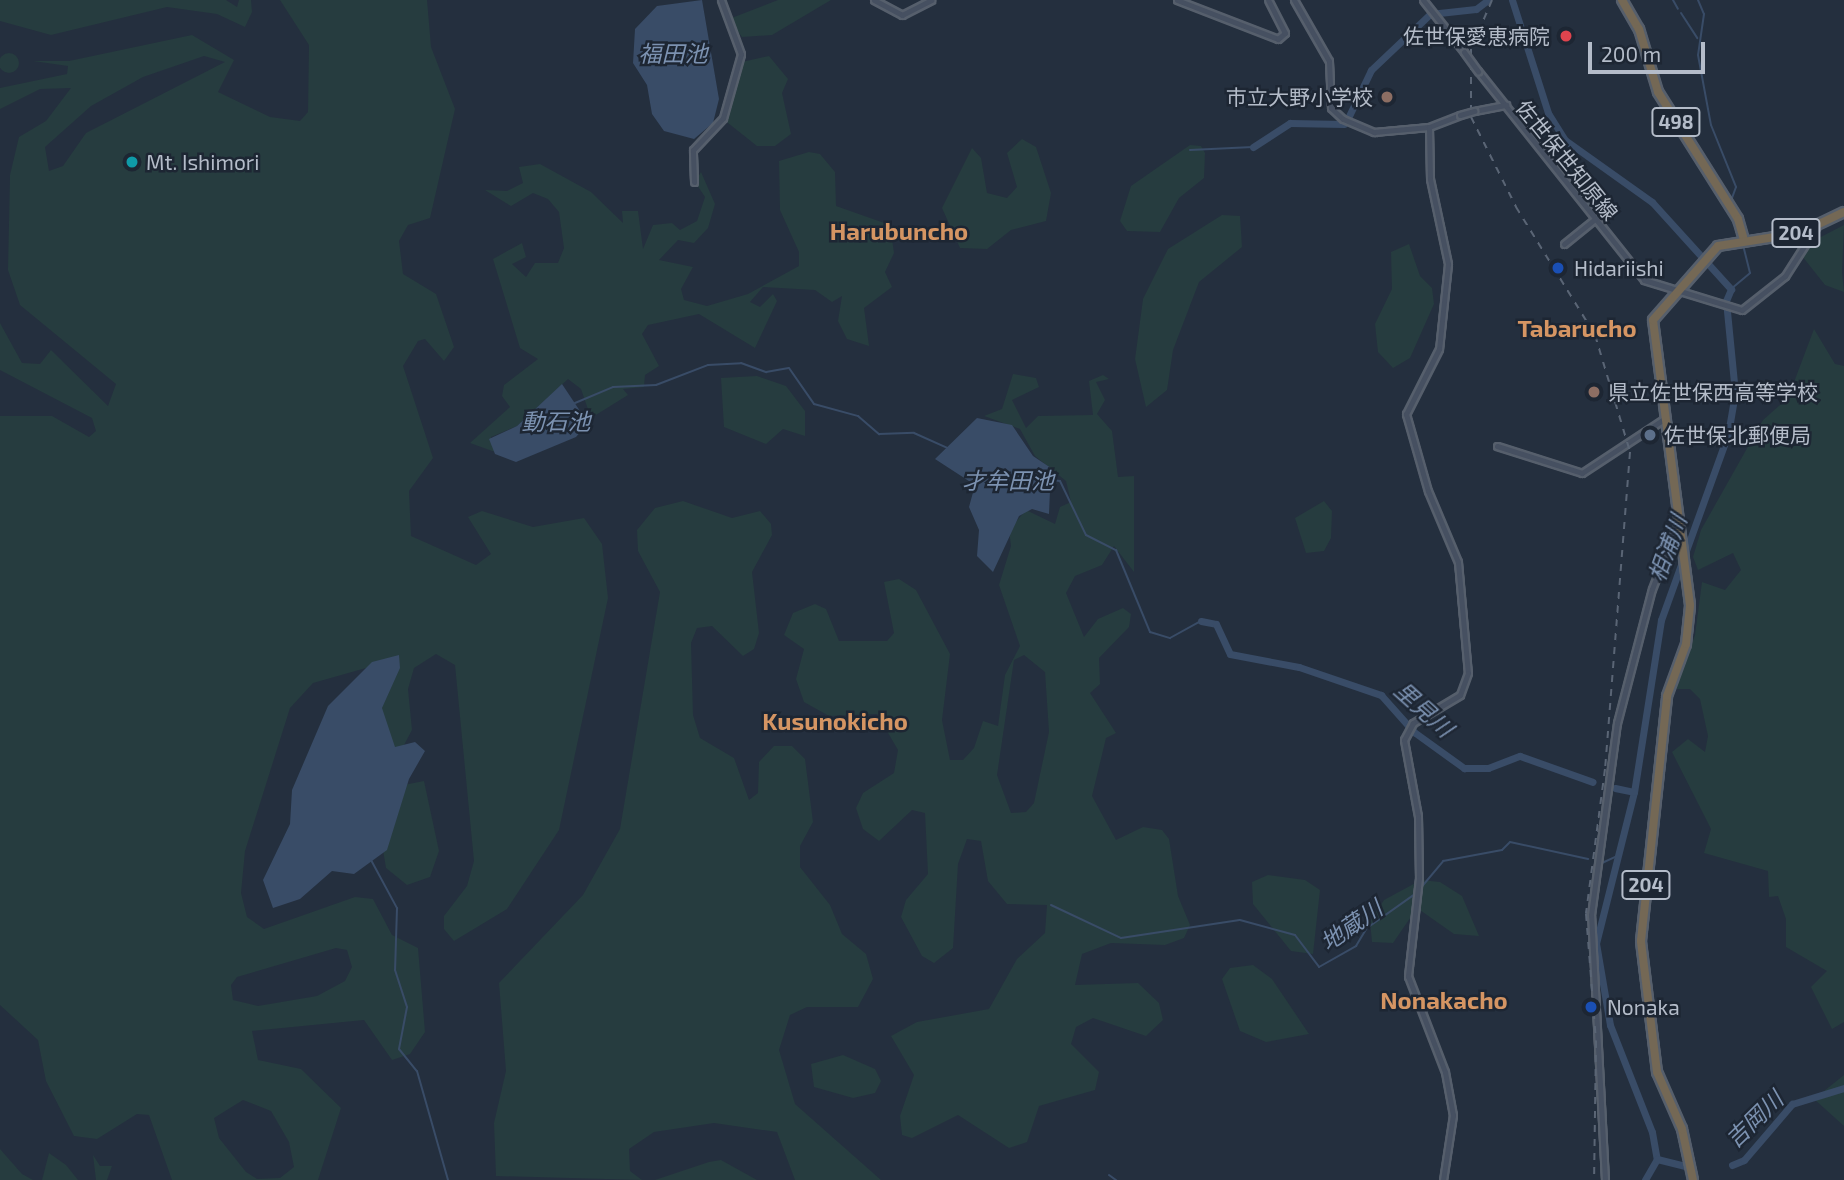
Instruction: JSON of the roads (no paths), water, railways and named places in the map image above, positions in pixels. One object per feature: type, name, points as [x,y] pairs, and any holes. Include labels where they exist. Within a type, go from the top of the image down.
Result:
[{"type":"highway","name":"498","points":[[1622,0],[1639,29],[1658,92],[1738,219],[1743,237]]},
{"type":"highway","name":"204","points":[[1693,1180],[1682,1129],[1657,1072],[1641,941],[1667,696],[1686,644],[1688,587],[1652,328],[1674,291],[1712,251],[1743,237],[1817,226],[1844,212]]},
{"type":"street","points":[[694,181],[693,150],[723,118],[740,54],[721,0]]},
{"type":"street","points":[[874,0],[902,15],[931,0]]},
{"type":"street","points":[[1177,0],[1278,39],[1285,33],[1268,0]]},
{"type":"street","name":"佐世保世知原線","points":[[1294,0],[1329,61],[1334,111],[1364,131],[1429,127],[1474,111],[1506,106],[1644,280],[1742,310],[1785,276],[1817,226]]},
{"type":"street","points":[[1423,0],[1506,106]]},
{"type":"street","points":[[1429,127],[1430,179],[1448,264],[1439,349],[1406,414],[1428,491],[1458,562],[1468,673],[1453,703],[1407,731],[1419,878],[1408,976],[1445,1072],[1453,1115],[1443,1180]]},
{"type":"street","points":[[1564,244],[1595,219]]},
{"type":"street","points":[[1497,446],[1582,473],[1664,419]]},
{"type":"street","points":[[1605,1180],[1591,915],[1617,723],[1651,589],[1678,522]]},
{"type":"water","name":"福田池","points":[[702,0],[719,99],[713,123],[694,139],[664,131],[652,114],[647,85],[633,63],[635,29],[657,6]]},
{"type":"water","name":"動石池","points":[[562,384],[588,423],[576,437],[516,462],[495,454],[489,439],[517,426]]},
{"type":"water","name":"才牟田池","points":[[977,418],[1012,425],[1033,456],[1051,468],[1049,514],[1032,509],[1019,516],[993,572],[977,556],[979,530],[969,507],[975,485],[935,459]]},
{"type":"water","points":[[399,655],[400,668],[382,708],[395,747],[415,742],[425,751],[409,779],[387,850],[354,874],[332,871],[300,899],[273,908],[263,880],[290,824],[292,790],[328,706],[372,662]]},
{"type":"waterway","points":[[1348,118],[1371,70],[1430,14],[1476,9],[1488,0]]},
{"type":"waterway","name":"相浦川","points":[[1512,0],[1548,113],[1565,140],[1652,202],[1731,289],[1726,301],[1735,393],[1728,434],[1661,620],[1634,792],[1596,943],[1610,1025],[1652,1132],[1657,1159],[1645,1180]]},
{"type":"waterway","points":[[1673,0],[1678,9]]},
{"type":"waterway","points":[[1698,0],[1704,14],[1698,55],[1711,125],[1736,187],[1731,201]]},
{"type":"waterway","points":[[1681,13],[1697,38]]},
{"type":"waterway","points":[[1253,147],[1290,123],[1344,124]]},
{"type":"waterway","points":[[1190,150],[1253,147]]},
{"type":"waterway","points":[[1730,213],[1734,225]]},
{"type":"waterway","points":[[1731,289],[1750,273],[1743,245]]},
{"type":"waterway","points":[[575,403],[613,387],[656,385],[708,365],[741,363],[766,372],[789,368],[814,404],[858,416],[879,434],[914,433],[948,448]]},
{"type":"waterway","points":[[1052,480],[1060,481],[1086,535],[1116,550],[1150,632],[1170,638],[1201,621]]},
{"type":"waterway","name":"里見川","points":[[1201,621],[1216,624],[1230,654],[1299,667],[1381,695],[1414,732],[1464,768],[1488,768],[1520,756],[1593,782]]},
{"type":"waterway","name":"里見川","points":[[1615,788],[1634,792]]},
{"type":"waterway","name":"地蔵川","points":[[1419,890],[1443,861],[1502,850],[1510,842],[1588,859]]},
{"type":"waterway","name":"地蔵川","points":[[1602,863],[1615,857]]},
{"type":"waterway","points":[[371,860],[397,908],[395,970],[407,1007],[399,1049],[417,1071],[448,1180]]},
{"type":"waterway","name":"地蔵川","points":[[1051,905],[1121,938],[1240,920],[1295,935],[1319,967],[1356,946],[1367,928],[1415,894]]},
{"type":"waterway","name":"吉岡川","points":[[1732,1165],[1744,1160],[1792,1104],[1844,1088]]},
{"type":"waterway","name":"吉岡川","points":[[1657,1159],[1685,1166]]},
{"type":"waterway","points":[[1109,1175],[1116,1180]]},
{"type":"railway","points":[[1492,0],[1471,49],[1471,117],[1516,207],[1595,335],[1630,452],[1605,769],[1586,914],[1596,1041],[1594,1180]]},
{"type":"place","name":"佐世保愛恵病院","points":[[1566,36]]},
{"type":"place","name":"市立大野小学校","points":[[1387,97]]},
{"type":"place","name":"Mt. Ishimori","points":[[132,162]]},
{"type":"place","name":"Hidariishi","points":[[1558,268]]},
{"type":"place","name":"県立佐世保西高等学校","points":[[1594,392]]},
{"type":"place","name":"佐世保北郵便局","points":[[1650,435]]},
{"type":"place","name":"Nonaka","points":[[1591,1007]]},
{"type":"district","name":"Harubuncho","points":[[899,231]]},
{"type":"district","name":"Tabarucho","points":[[1577,328]]},
{"type":"district","name":"Kusunokicho","points":[[835,721]]},
{"type":"district","name":"Nonakacho","points":[[1444,1000]]}]
